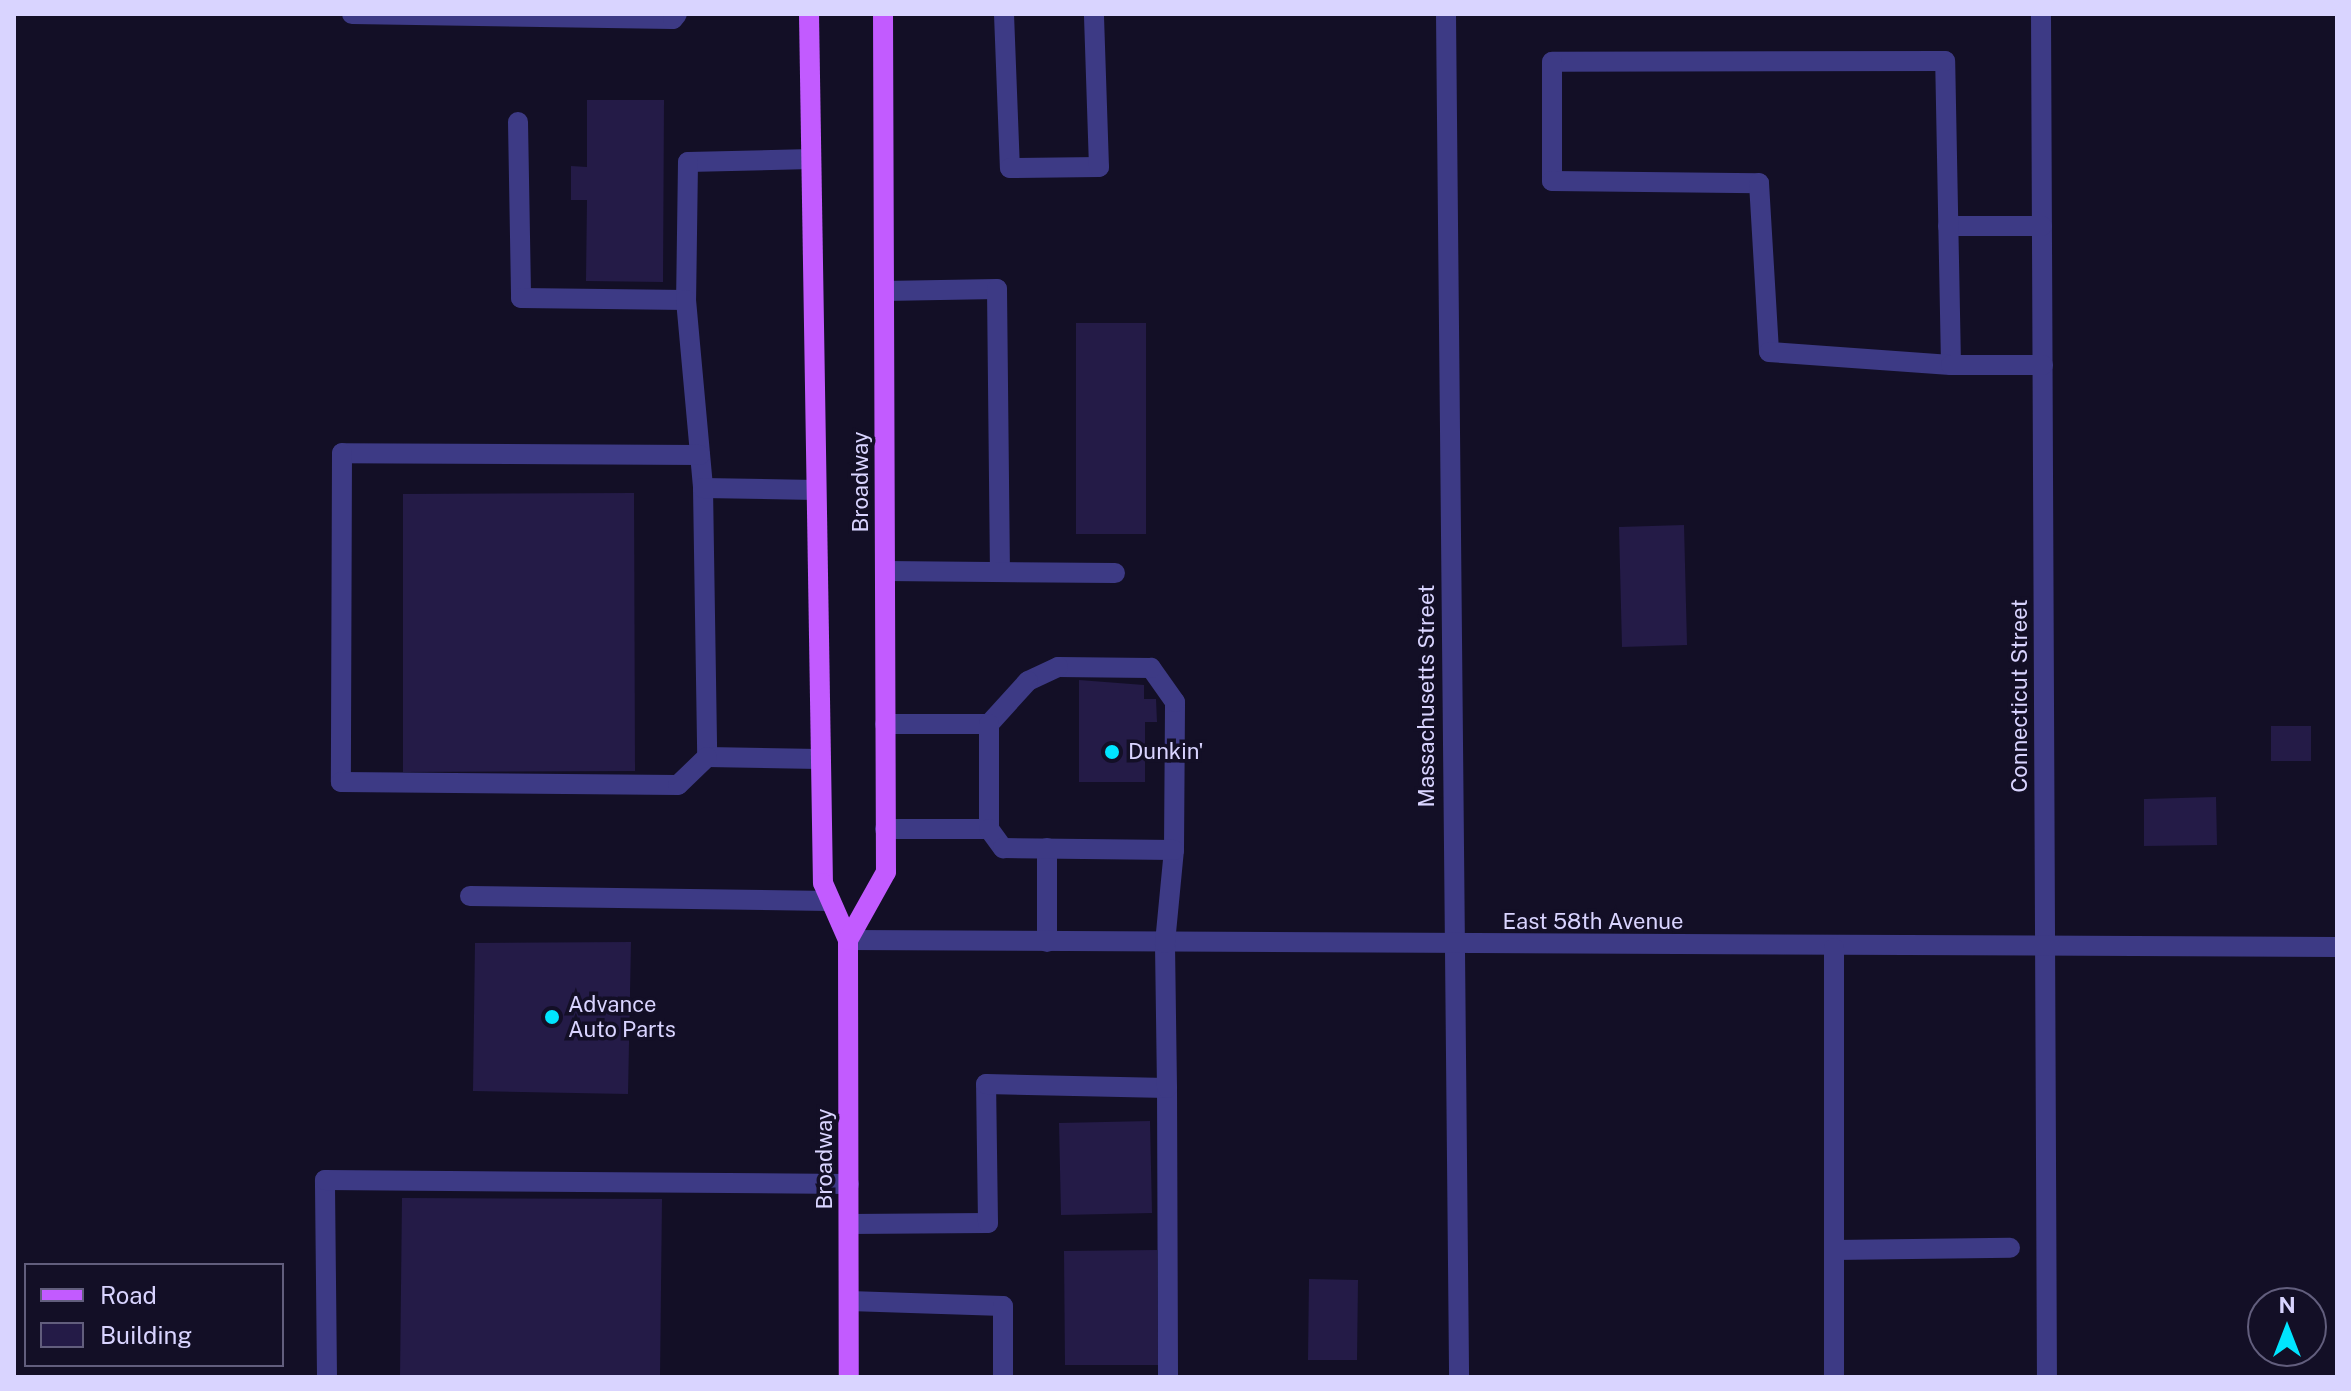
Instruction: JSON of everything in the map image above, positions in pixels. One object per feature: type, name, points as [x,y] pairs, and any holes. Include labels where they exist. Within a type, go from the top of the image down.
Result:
[{"type":"main road","name":"Broadway","points":[[809,14],[819,759],[823,883],[848,940],[849,1377]]},
{"type":"main road","name":"Broadway","points":[[848,940],[886,872],[883,14]]},
{"type":"street","points":[[352,14],[673,19],[677,14]]},
{"type":"street","points":[[1004,14],[1010,168],[1099,167],[1094,14]]},
{"type":"street","name":"Massachusetts Street","points":[[1446,14],[1459,1377]]},
{"type":"street","name":"Connecticut Street","points":[[2041,14],[2047,1377]]},
{"type":"street","points":[[1951,365],[1945,61],[1552,62],[1552,181],[1759,183],[1769,352],[1951,365],[2043,365]]},
{"type":"street","points":[[518,122],[521,298],[686,300]]},
{"type":"street","points":[[707,757],[703,488],[686,300],[688,162],[811,159]]},
{"type":"street","points":[[1948,226],[2042,226]]},
{"type":"street","points":[[884,291],[997,289],[1000,571]]},
{"type":"street","points":[[700,455],[342,453],[341,782],[678,785],[707,757],[819,759]]},
{"type":"street","points":[[703,488],[816,490]]},
{"type":"street","points":[[885,571],[1115,573]]},
{"type":"street","points":[[1168,1377],[1165,943],[1174,850],[1175,702],[1151,668],[1058,667],[1028,681],[989,724],[989,829],[1003,848],[1174,850]]},
{"type":"street","points":[[885,724],[989,724]]},
{"type":"street","points":[[885,829],[989,829]]},
{"type":"street","points":[[1047,848],[1047,942]]},
{"type":"street","points":[[470,896],[830,901]]},
{"type":"street","name":"East 58th Avenue","points":[[848,940],[2045,949],[2337,947]]},
{"type":"street","points":[[1834,948],[1834,1377]]},
{"type":"street","points":[[849,1224],[988,1223],[986,1084],[1167,1088]]},
{"type":"street","points":[[327,1377],[325,1180],[849,1184]]},
{"type":"street","points":[[1834,1250],[2010,1248]]},
{"type":"street","points":[[849,1301],[1003,1306],[1003,1377]]},
{"type":"building","points":[[587,100],[664,100],[663,282],[586,281],[587,200],[571,200],[571,166],[587,167]]},
{"type":"building","points":[[1076,323],[1146,323],[1146,534],[1076,534]]},
{"type":"building","points":[[634,493],[635,771],[403,772],[403,494]]},
{"type":"building","points":[[1684,525],[1687,645],[1622,647],[1619,527]]},
{"type":"building","name":"Dunkin'","points":[[1079,680],[1144,685],[1144,699],[1156,699],[1157,722],[1145,722],[1145,782],[1079,782]]},
{"type":"building","points":[[2271,726],[2311,726],[2311,761],[2271,761]]},
{"type":"building","points":[[2216,797],[2217,845],[2144,846],[2144,799]]},
{"type":"building","name":"Advance Auto Parts","points":[[631,942],[628,1094],[473,1091],[475,943]]},
{"type":"building","points":[[1150,1121],[1152,1213],[1061,1215],[1059,1123]]},
{"type":"building","points":[[402,1198],[662,1199],[660,1377],[400,1377]]},
{"type":"building","points":[[1157,1250],[1158,1365],[1065,1365],[1064,1251]]},
{"type":"building","points":[[1309,1279],[1358,1280],[1357,1360],[1308,1360]]},
{"type":"place","name":"Dunkin'","points":[[1112,752]]},
{"type":"place","name":"Advance Auto Parts","points":[[552,1017]]}]
